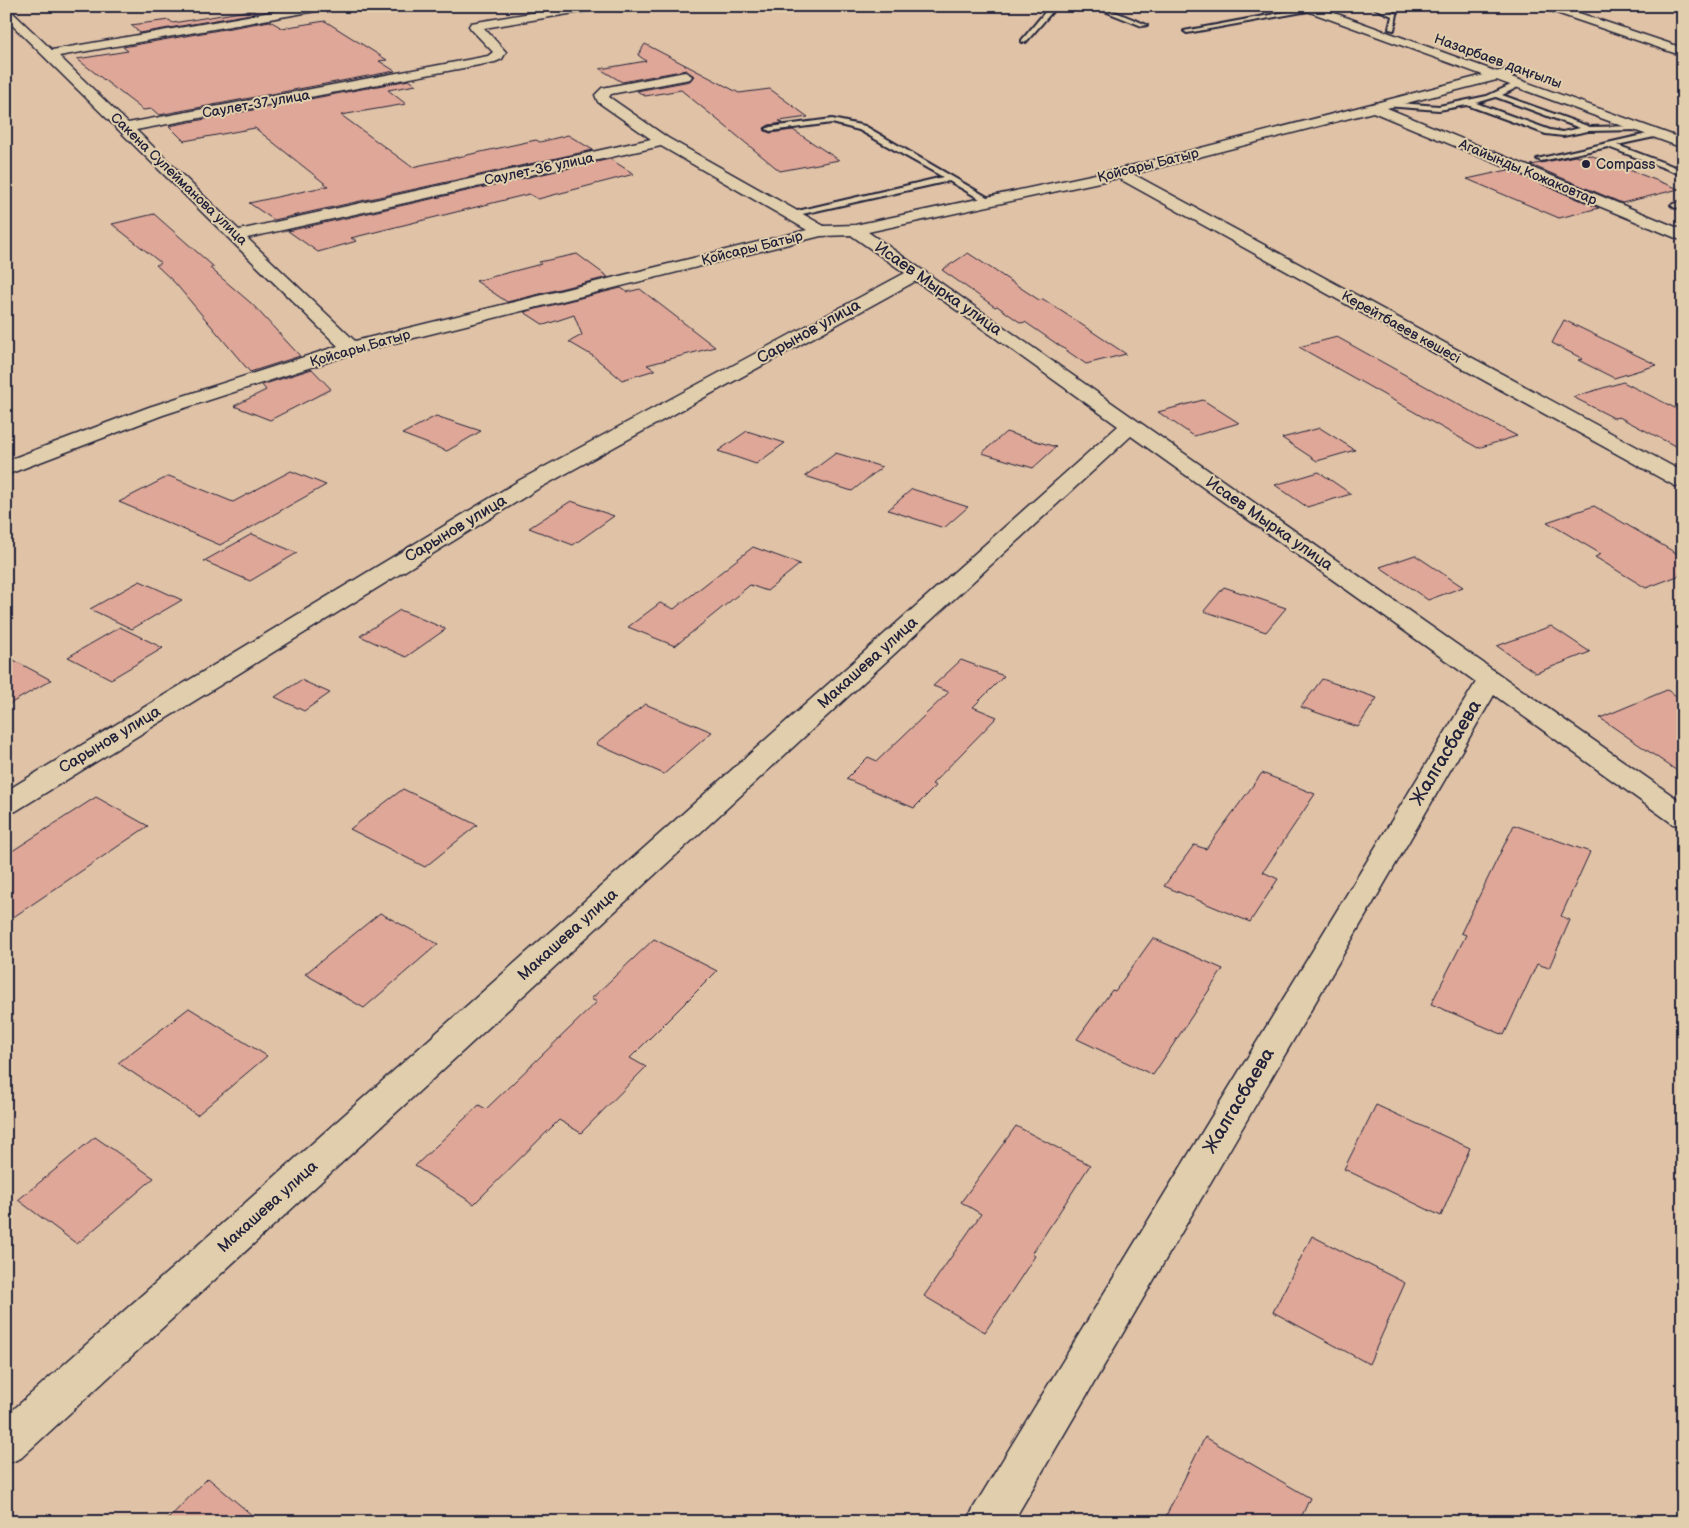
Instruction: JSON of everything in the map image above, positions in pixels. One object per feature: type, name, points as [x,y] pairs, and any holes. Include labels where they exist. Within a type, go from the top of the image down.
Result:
[{"type":"street","points":[[50,54],[328,6]]},
{"type":"street","name":"Саулет-37 улица","points":[[126,128],[491,59],[498,56],[500,52],[475,26],[599,6]]},
{"type":"street","name":"Назарбаев даңғылы","points":[[1329,6],[1392,29],[1507,77],[1683,144]]},
{"type":"street","points":[[1546,6],[1683,52]]},
{"type":"street","name":"Назарбаев даңғылы","points":[[1308,8],[1507,77],[1683,134]]},
{"type":"street","name":"Сакена Сулейманова улица","points":[[6,12],[351,348]]},
{"type":"street","points":[[685,76],[607,91],[602,95],[604,99],[663,141],[821,232]]},
{"type":"street","name":"Қойсары Батыр","points":[[6,469],[156,411],[351,348],[821,232],[854,230],[1120,173],[1379,106],[1507,77]]},
{"type":"street","name":"Агайынды Кожаковтар","points":[[1379,106],[1683,236]]},
{"type":"street","name":"Саулет-36 улица","points":[[237,236],[663,141]]},
{"type":"street","name":"Керейтбаеев көшесі","points":[[1120,173],[1683,481]]},
{"type":"street","name":"Исаев Мырка улица","points":[[854,230],[1683,817]]},
{"type":"street","name":"Сарынов улица","points":[[6,804],[528,485],[916,274]]},
{"type":"street","name":"Макашева улица","points":[[6,1444],[1130,426]]},
{"type":"street","name":"Жалгасбаева","points":[[989,1522],[1490,680]]},
{"type":"lane","points":[[1024,41],[1054,6]]},
{"type":"lane","points":[[1094,6],[1144,26]]},
{"type":"lane","points":[[1373,6],[1395,15],[1392,29]]},
{"type":"lane","points":[[1187,32],[1308,8]]},
{"type":"lane","points":[[1496,95],[1507,77]]},
{"type":"lane","points":[[1379,106],[1438,108],[1496,95],[1589,129]]},
{"type":"lane","points":[[1468,102],[1550,132],[1563,134],[1589,129],[1639,128]]},
{"type":"lane","points":[[770,129],[832,122],[846,123],[862,128],[990,201]]},
{"type":"lane","points":[[1541,159],[1656,134]]},
{"type":"lane","points":[[1608,144],[1683,173]]},
{"type":"lane","points":[[792,215],[951,178]]},
{"type":"building","points":[[253,10],[256,13],[140,33],[131,25],[169,20],[173,23]]},
{"type":"building","points":[[270,21],[282,28],[325,21],[387,60],[379,61],[395,71],[159,115],[152,109],[143,110],[77,59],[128,51],[123,47]]},
{"type":"building","points":[[645,44],[739,93],[770,89],[808,117],[779,121],[783,123],[769,125],[764,128],[765,131],[770,133],[793,130],[839,160],[780,171],[681,90],[645,96],[637,91],[690,81],[694,76],[686,70],[622,82],[600,69],[646,61],[638,55]]},
{"type":"building","points":[[409,80],[416,85],[388,90],[406,104],[341,115],[412,167],[536,140],[540,142],[568,135],[593,150],[274,220],[249,203],[328,186],[255,128],[184,141],[169,126]]},
{"type":"building","points":[[1590,155],[1679,189],[1622,203],[1531,165],[1575,156]]},
{"type":"building","points":[[610,159],[634,174],[538,199],[529,194],[351,238],[357,241],[318,252],[288,231]]},
{"type":"building","points":[[1508,170],[1599,208],[1559,218],[1467,179]]},
{"type":"building","points":[[154,214],[214,267],[210,268],[252,304],[300,356],[250,372],[175,283],[156,265],[161,263],[112,224]]},
{"type":"building","points":[[968,253],[1039,300],[1043,299],[1126,354],[1086,364],[1025,322],[1021,323],[997,306],[995,307],[942,270]]},
{"type":"building","points":[[577,254],[608,277],[507,302],[476,281],[541,264],[539,262]]},
{"type":"building","points":[[621,288],[627,292],[640,289],[715,347],[647,365],[655,370],[622,380],[593,356],[569,342],[582,335],[574,315],[544,325],[524,312]]},
{"type":"building","points":[[1564,320],[1657,365],[1614,378],[1578,360],[1583,359],[1552,343]]},
{"type":"building","points":[[1337,337],[1517,436],[1478,448],[1299,347]]},
{"type":"building","points":[[312,369],[331,389],[270,420],[234,406],[266,390],[262,385]]},
{"type":"building","points":[[1623,382],[1683,412],[1683,450],[1619,417],[1614,418],[1573,397]]},
{"type":"building","points":[[1203,400],[1239,423],[1194,436],[1158,412]]},
{"type":"building","points":[[436,416],[481,431],[447,451],[402,434]]},
{"type":"building","points":[[1320,428],[1355,450],[1317,461],[1282,438]]},
{"type":"building","points":[[747,431],[785,443],[756,464],[718,451]]},
{"type":"building","points":[[1006,432],[1056,447],[1033,468],[982,453]]},
{"type":"building","points":[[836,453],[882,467],[852,491],[805,476]]},
{"type":"building","points":[[291,471],[326,485],[220,545],[119,502],[169,476],[233,502]]},
{"type":"building","points":[[1319,472],[1351,494],[1307,507],[1275,485]]},
{"type":"building","points":[[912,489],[968,507],[944,528],[888,510]]},
{"type":"building","points":[[571,501],[614,516],[573,545],[529,528]]},
{"type":"building","points":[[1594,506],[1683,557],[1683,574],[1646,588],[1595,557],[1601,554],[1547,522]]},
{"type":"building","points":[[252,534],[297,553],[250,581],[204,561]]},
{"type":"building","points":[[753,547],[800,564],[767,591],[750,585],[675,646],[628,627],[660,603],[674,609]]},
{"type":"building","points":[[1415,555],[1463,587],[1428,600],[1380,567]]},
{"type":"building","points":[[140,581],[182,600],[132,629],[90,609]]},
{"type":"building","points":[[1224,587],[1286,608],[1266,632],[1204,611]]},
{"type":"building","points":[[400,610],[446,629],[406,657],[360,636]]},
{"type":"building","points":[[1551,626],[1590,652],[1536,673],[1497,646]]},
{"type":"building","points":[[120,627],[163,648],[111,679],[68,657]]},
{"type":"building","points":[[6,656],[51,680],[6,706]]},
{"type":"building","points":[[961,660],[1004,676],[973,707],[997,717],[932,784],[936,786],[914,808],[846,779],[868,757],[877,761],[949,692],[933,686]]},
{"type":"building","points":[[1322,679],[1377,698],[1358,727],[1301,707]]},
{"type":"building","points":[[301,680],[330,693],[304,711],[275,697]]},
{"type":"building","points":[[1667,690],[1683,700],[1683,775],[1600,718]]},
{"type":"building","points":[[645,704],[712,732],[664,774],[596,744]]},
{"type":"building","points":[[1262,773],[1315,794],[1263,872],[1278,879],[1250,922],[1164,886],[1194,845],[1206,849]]},
{"type":"building","points":[[403,789],[477,825],[425,867],[350,829]]},
{"type":"building","points":[[96,797],[148,826],[6,922],[6,855]]},
{"type":"building","points":[[1514,825],[1590,852],[1561,916],[1570,920],[1549,968],[1537,964],[1504,1035],[1431,1004],[1466,935],[1461,933]]},
{"type":"building","points":[[380,913],[438,944],[364,1008],[305,974]]},
{"type":"building","points":[[1153,938],[1223,969],[1153,1075],[1077,1039],[1112,990],[1115,991]]},
{"type":"building","points":[[654,939],[717,971],[630,1058],[646,1067],[581,1133],[559,1120],[474,1204],[415,1166],[479,1105],[486,1109],[597,1002],[591,999]]},
{"type":"building","points":[[189,1008],[267,1056],[197,1115],[118,1063]]},
{"type":"building","points":[[1376,1105],[1470,1148],[1441,1216],[1344,1169]]},
{"type":"building","points":[[1016,1126],[1090,1165],[1032,1254],[1035,1256],[985,1332],[924,1296],[981,1214],[961,1202]]},
{"type":"building","points":[[95,1137],[154,1178],[77,1244],[18,1200]]},
{"type":"building","points":[[1312,1236],[1405,1283],[1369,1364],[1273,1312]]},
{"type":"building","points":[[1205,1437],[1310,1498],[1299,1522],[1163,1522]]},
{"type":"building","points":[[208,1478],[260,1522],[165,1522]]},
{"type":"place","name":"Compass","points":[[1586,164]]}]
